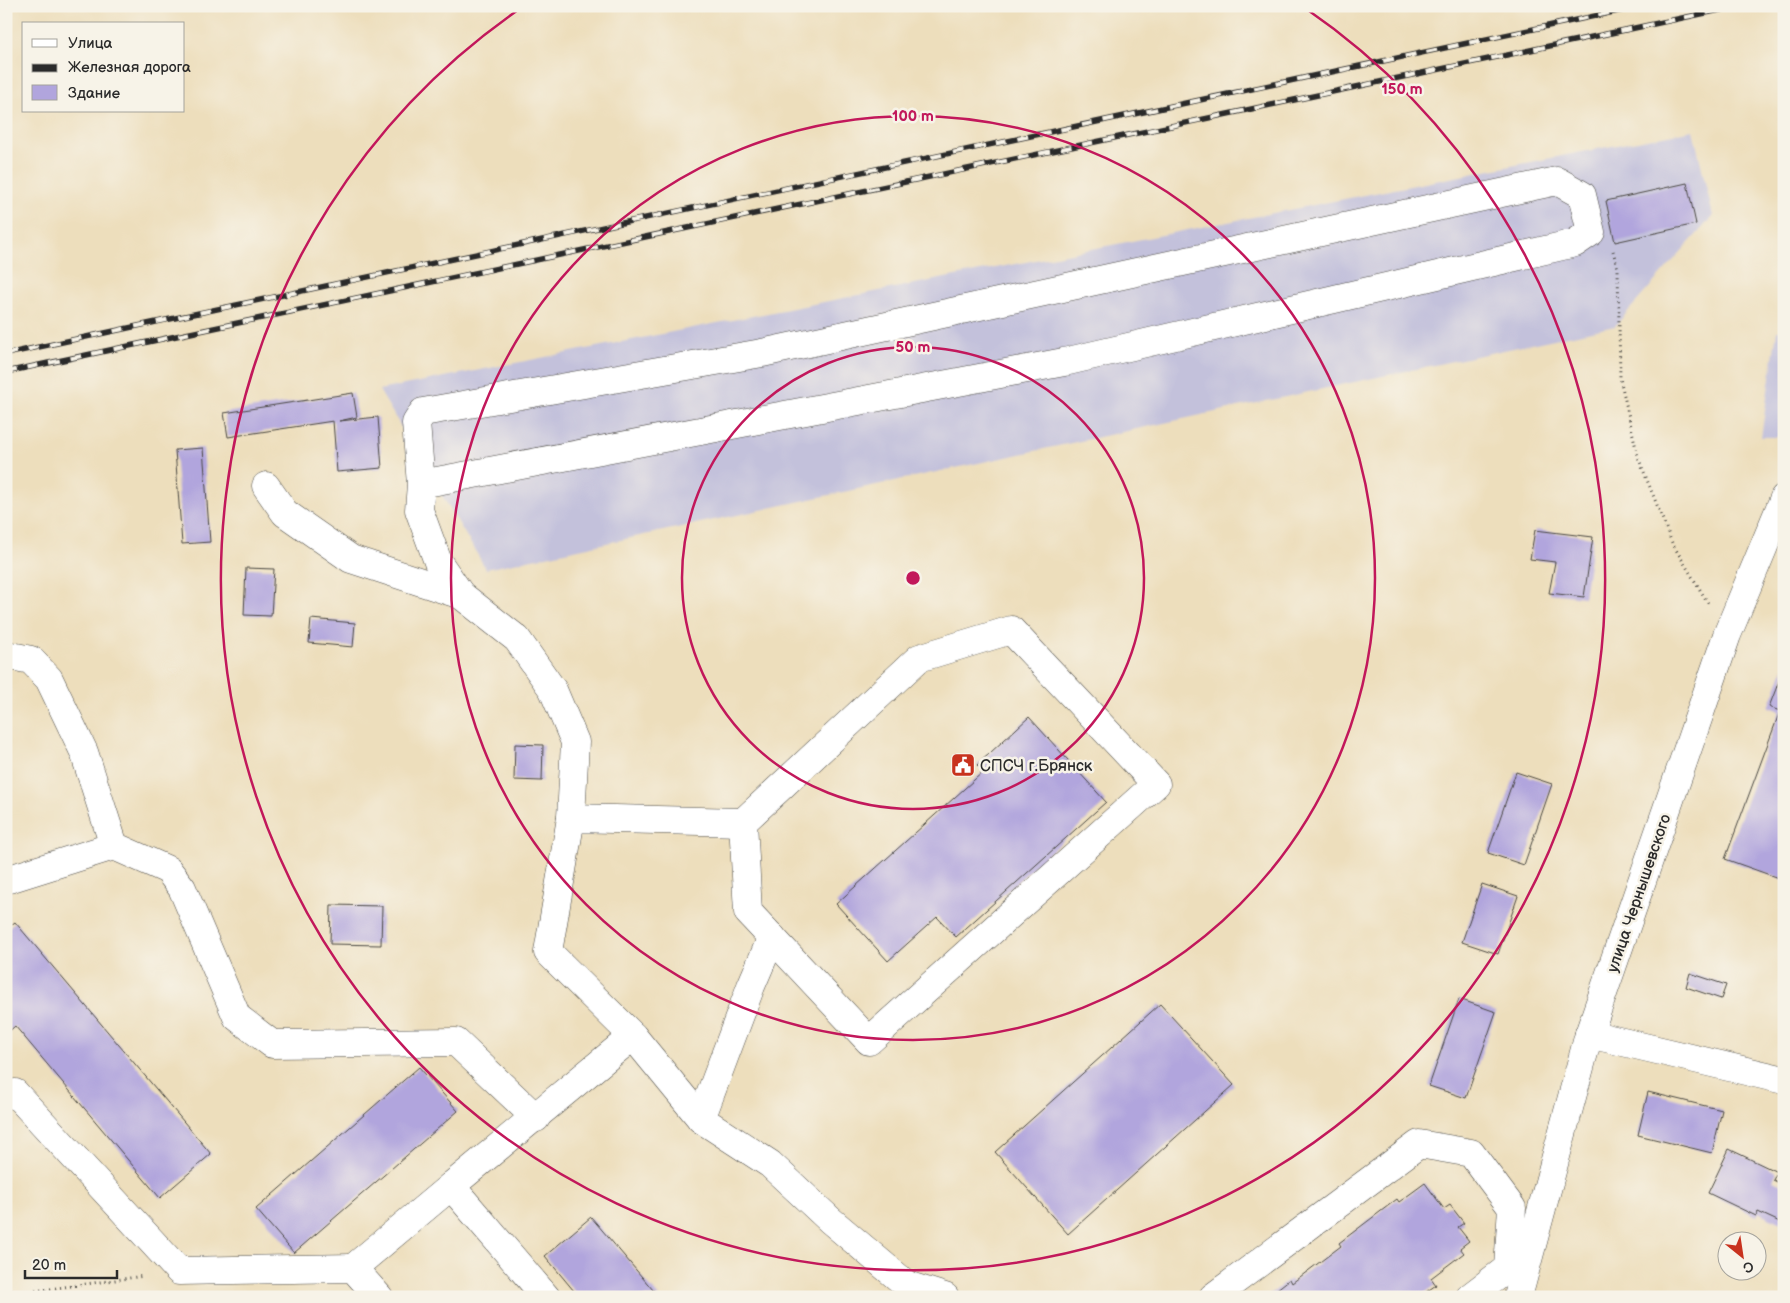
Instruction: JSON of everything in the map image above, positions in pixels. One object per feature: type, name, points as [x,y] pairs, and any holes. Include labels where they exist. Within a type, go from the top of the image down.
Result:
[{"type":"street","points":[[421,484],[1064,362],[1575,243],[1591,232],[1582,196],[1556,181],[1222,252],[762,354],[423,412],[416,423],[421,484],[419,510],[438,562],[461,595],[517,639],[553,690],[575,742],[571,818],[548,952],[633,1036],[701,1119],[770,1164],[906,1291],[945,1297]]},
{"type":"street","points":[[266,486],[285,513],[351,559],[461,595]]},
{"type":"street","name":"улица Чернышевского","points":[[1518,1297],[1589,1034],[1727,636],[1784,498]]},
{"type":"street","points":[[571,818],[743,822],[919,658],[1011,630],[1156,784],[868,1041],[748,912],[743,822]]},
{"type":"street","points":[[6,655],[31,660],[50,679],[84,752],[114,846]]},
{"type":"street","points":[[6,880],[114,846],[168,870],[182,888],[237,1017],[272,1044],[456,1042],[536,1118]]},
{"type":"street","points":[[701,1119],[751,986],[772,937]]},
{"type":"street","points":[[1589,1034],[1784,1080]]},
{"type":"street","points":[[6,1095],[15,1093],[179,1270],[353,1268],[633,1036]]},
{"type":"street","points":[[1213,1297],[1419,1144],[1471,1153],[1512,1208],[1508,1268],[1470,1297]]},
{"type":"street","points":[[451,1186],[546,1297]]},
{"type":"street","points":[[353,1268],[379,1297]]},
{"type":"path","points":[[1591,232],[1612,247],[1618,269],[1620,378],[1638,457],[1672,543],[1727,636]]},
{"type":"path","points":[[6,1289],[20,1293],[179,1270]]},
{"type":"path","points":[[16,1297],[20,1293]]},
{"type":"shaded area","points":[[1693,130],[1713,216],[1615,326],[486,569],[379,390]]},
{"type":"shaded area","points":[[1777,331],[1784,331],[1784,437],[1761,437]]},
{"type":"building","points":[[1687,183],[1696,224],[1615,242],[1606,201]]},
{"type":"building","points":[[353,393],[357,417],[339,421],[378,417],[382,468],[337,472],[333,421],[228,437],[224,413]]},
{"type":"building","points":[[203,448],[210,542],[182,544],[175,450]]},
{"type":"building","points":[[1535,530],[1593,537],[1584,597],[1549,593],[1555,562],[1530,559]]},
{"type":"building","points":[[246,568],[274,569],[271,616],[244,615]]},
{"type":"building","points":[[311,619],[355,623],[353,647],[309,643]]},
{"type":"building","points":[[1784,668],[1784,880],[1725,859],[1780,711],[1769,707]]},
{"type":"building","points":[[1029,717],[1106,802],[956,937],[937,917],[888,961],[836,904],[984,771],[977,765]]},
{"type":"building","points":[[515,744],[543,745],[542,781],[514,780]]},
{"type":"building","points":[[1516,772],[1552,784],[1524,865],[1488,853]]},
{"type":"building","points":[[1482,884],[1518,896],[1498,954],[1462,942]]},
{"type":"building","points":[[331,905],[382,906],[381,945],[330,944]]},
{"type":"building","points":[[15,922],[211,1154],[160,1198],[15,1026],[6,1034],[6,929]]},
{"type":"building","points":[[1690,973],[1726,985],[1721,999],[1686,987]]},
{"type":"building","points":[[1459,999],[1496,1012],[1466,1098],[1429,1086]]},
{"type":"building","points":[[1160,1004],[1234,1085],[1068,1234],[995,1152]]},
{"type":"building","points":[[419,1067],[458,1111],[294,1253],[256,1209]]},
{"type":"building","points":[[1648,1092],[1722,1110],[1712,1153],[1638,1135]]},
{"type":"building","points":[[1729,1149],[1777,1172],[1773,1180],[1784,1185],[1784,1224],[1758,1212],[1756,1216],[1708,1193]]},
{"type":"building","points":[[1425,1183],[1444,1209],[1450,1205],[1464,1223],[1458,1227],[1469,1241],[1460,1248],[1464,1253],[1431,1278],[1436,1285],[1419,1297],[1403,1297],[1400,1293],[1395,1297],[1267,1297],[1290,1279],[1292,1283],[1341,1246],[1339,1243],[1397,1199],[1399,1202]]},
{"type":"building","points":[[591,1217],[659,1297],[579,1297],[545,1256]]},
{"type":"railway","points":[[6,354],[1642,6]]},
{"type":"railway","points":[[6,372],[1739,6]]},
{"type":"place","name":"СПСЧ г.Брянск","points":[[963,765]]}]
